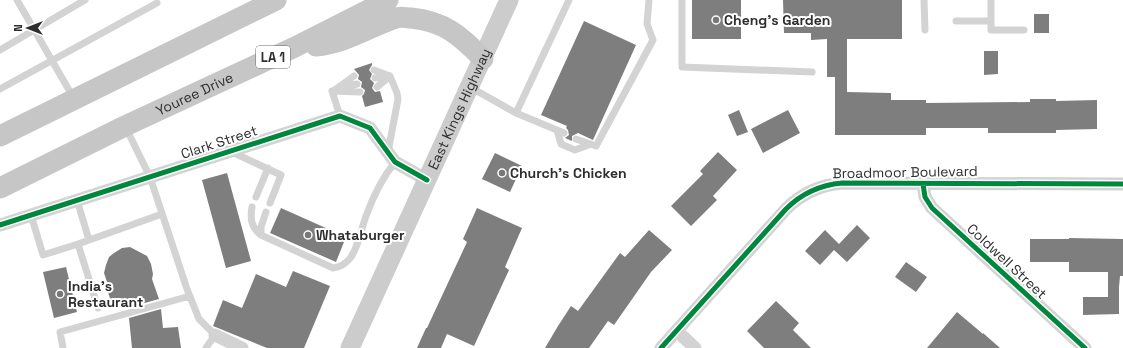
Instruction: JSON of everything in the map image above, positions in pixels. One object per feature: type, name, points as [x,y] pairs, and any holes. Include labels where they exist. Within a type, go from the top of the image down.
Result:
[{"type":"main road","points":[[0,136],[276,0]]},
{"type":"main road","name":"Youree Drive","points":[[0,188],[125,126],[295,47],[388,0]]},
{"type":"main road","name":"East Kings Highway","points":[[350,348],[509,0]]},
{"type":"main road","points":[[295,47],[326,45],[350,37],[398,17],[422,19],[445,26],[465,40],[483,59]]},
{"type":"street","points":[[340,116],[370,128],[391,157],[427,180]]},
{"type":"street","name":"Clark Street","points":[[0,225],[340,116]]},
{"type":"street","name":"Broadmoor Boulevard","points":[[662,348],[786,209],[802,195],[820,187],[829,184],[1123,184]]},
{"type":"street","name":"Coldwell Street","points":[[923,184],[925,196],[932,208],[1085,348]]},
{"type":"street","points":[[677,331],[695,348]]},
{"type":"street","points":[[215,335],[239,347]]},
{"type":"lane","points":[[18,0],[74,99]]},
{"type":"lane","points":[[0,50],[86,0]]},
{"type":"lane","points":[[516,112],[569,0]]},
{"type":"lane","points":[[576,139],[596,146],[653,40],[647,24],[649,0]]},
{"type":"lane","points":[[682,0],[682,67],[812,72]]},
{"type":"lane","points":[[924,0],[925,30]]},
{"type":"lane","points":[[991,0],[991,30],[1024,30]]},
{"type":"lane","points":[[0,89],[157,3]]},
{"type":"lane","points":[[956,21],[991,21]]},
{"type":"lane","points":[[252,207],[250,215],[251,224],[255,231],[261,235],[333,268],[341,267],[351,257],[391,157],[398,99],[397,93],[390,76],[374,70]]},
{"type":"lane","points":[[332,91],[354,76]]},
{"type":"lane","points":[[375,78],[390,76]]},
{"type":"lane","points":[[377,87],[390,76]]},
{"type":"lane","points":[[332,91],[357,84]]},
{"type":"lane","points":[[470,87],[516,112],[560,132],[561,144],[575,150],[590,144]]},
{"type":"lane","points":[[332,91],[360,92]]},
{"type":"lane","points":[[332,91],[340,116]]},
{"type":"lane","points":[[125,126],[150,177],[199,319],[215,335],[206,348]]},
{"type":"lane","points":[[230,151],[281,175],[270,204]]},
{"type":"lane","points":[[256,197],[268,168]]},
{"type":"lane","points":[[77,200],[89,240]]},
{"type":"lane","points":[[261,235],[261,227],[266,212]]},
{"type":"lane","points":[[31,215],[43,255],[162,214]]},
{"type":"lane","points":[[78,244],[98,308]]},
{"type":"lane","points":[[63,348],[60,332],[190,296]]},
{"type":"building","name":"Cheng's Garden","points":[[692,0],[741,0],[741,39],[692,39]]},
{"type":"building","points":[[783,0],[902,0],[902,39],[847,39],[847,92],[891,93],[891,100],[926,100],[926,103],[1030,102],[1030,99],[1056,99],[1056,101],[1097,100],[1097,129],[1056,130],[1056,133],[988,133],[988,128],[926,128],[926,135],[835,135],[835,77],[827,77],[827,39],[811,40],[811,33],[784,33]]},
{"type":"building","points":[[1034,14],[1049,14],[1049,33],[1034,33]]},
{"type":"building","points":[[584,21],[636,45],[593,140],[578,133],[572,136],[572,141],[565,138],[569,135],[566,128],[567,126],[541,115]]},
{"type":"building","points":[[984,51],[998,51],[998,74],[984,75]]},
{"type":"building","points":[[372,63],[369,70],[372,74],[370,79],[374,83],[372,88],[375,92],[380,91],[383,102],[365,107],[362,96],[365,90],[361,87],[362,82],[358,79],[359,75],[354,69]]},
{"type":"building","points":[[739,110],[748,132],[737,136],[728,115]]},
{"type":"building","points":[[788,110],[800,133],[763,153],[751,129]]},
{"type":"building","points":[[718,152],[737,170],[713,196],[717,200],[691,226],[671,206],[703,174],[700,171]]},
{"type":"building","name":"Church's Chicken","points":[[495,153],[522,166],[510,192],[482,179]]},
{"type":"building","points":[[227,173],[251,261],[226,268],[202,180]]},
{"type":"building","name":"Whataburger","points":[[281,208],[346,237],[336,262],[270,233]]},
{"type":"building","points":[[477,208],[522,228],[505,267],[509,270],[474,346],[447,334],[441,348],[417,348],[467,242],[463,239]]},
{"type":"building","points":[[857,225],[870,238],[847,262],[834,250],[820,265],[805,251],[825,230],[839,244]]},
{"type":"building","points":[[649,230],[672,250],[651,272],[614,325],[608,321],[589,348],[545,348],[571,306],[578,311],[620,253],[625,257]]},
{"type":"building","points":[[1030,239],[1123,239],[1123,276],[1120,276],[1119,314],[1083,315],[1083,297],[1108,297],[1108,272],[1069,272],[1069,262],[1030,262]]},
{"type":"building","points":[[130,247],[147,256],[151,264],[153,274],[152,279],[159,299],[127,308],[127,304],[113,308],[108,292],[110,291],[104,273],[106,265],[109,257],[114,253],[122,248]]},
{"type":"building","points":[[906,262],[927,277],[916,292],[895,277]]},
{"type":"building","name":"India's Restaurant","points":[[66,267],[77,312],[54,318],[43,272]]},
{"type":"building","points":[[293,271],[330,286],[304,348],[267,348],[213,326],[223,300],[242,308],[256,274],[286,287]]},
{"type":"building","points":[[776,301],[799,323],[793,330],[811,348],[764,348],[747,331]]},
{"type":"building","points":[[161,309],[163,328],[178,327],[181,348],[132,348],[129,318]]},
{"type":"building","points":[[957,312],[983,333],[1000,348],[927,348]]},
{"type":"cycle path","points":[[0,225],[340,116],[370,128],[395,162],[427,180]]},
{"type":"cycle path","points":[[661,348],[786,209],[798,198],[819,188],[842,183],[1123,184]]},
{"type":"cycle path","points":[[923,184],[925,197],[932,208],[1085,348]]},
{"type":"place","name":"Cheng's Garden","points":[[716,20]]},
{"type":"place","name":"Church's Chicken","points":[[502,173]]},
{"type":"place","name":"Whataburger","points":[[308,235]]},
{"type":"place","name":"India's Restaurant","points":[[60,294]]}]
